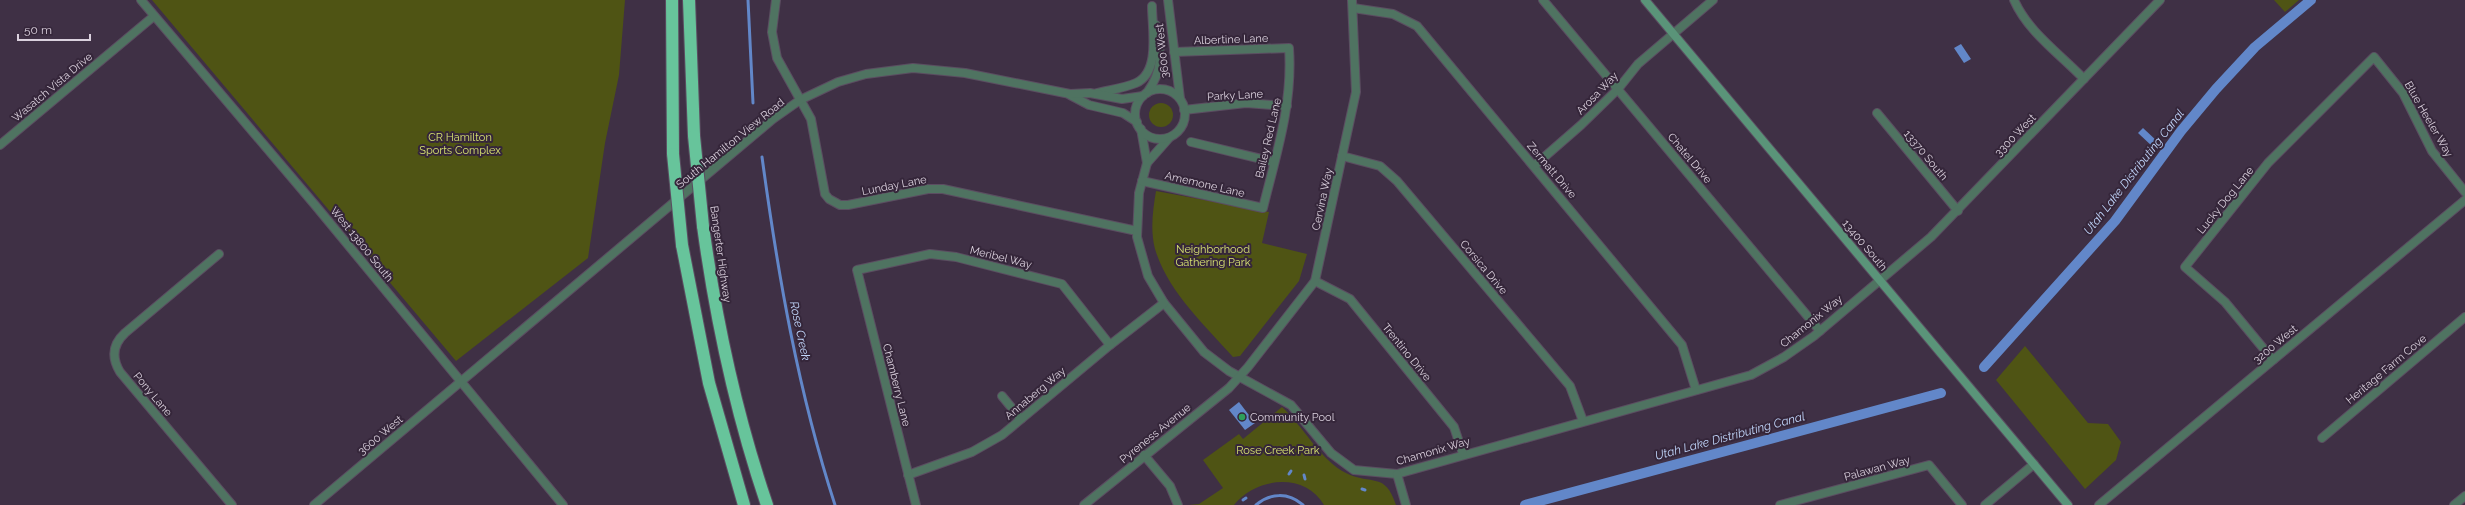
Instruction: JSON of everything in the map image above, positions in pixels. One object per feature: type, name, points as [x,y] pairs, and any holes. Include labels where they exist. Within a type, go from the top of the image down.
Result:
[{"type":"highway","points":[[672,0],[673,154],[682,245],[707,377],[725,446],[744,505]]},
{"type":"highway","name":"Bangerter Highway","points":[[689,0],[694,136],[703,226],[716,312],[726,362],[746,439],[767,505]]},
{"type":"main road","name":"13400 South","points":[[1645,0],[2068,505]]},
{"type":"street","name":"West 13800 South","points":[[141,0],[461,381],[563,505]]},
{"type":"street","name":"Lunday Lane","points":[[776,0],[772,32],[777,58],[810,119],[825,194],[834,203],[848,205],[928,189],[943,189],[1137,231]]},
{"type":"street","name":"3600 West","points":[[1168,0],[1180,99]]},
{"type":"street","name":"Chatel Drive","points":[[1543,0],[1820,331]]},
{"type":"street","name":"Arosa Way","points":[[1534,166],[1581,126],[1618,89],[1638,64],[1713,0]]},
{"type":"street","points":[[2014,0],[2020,12],[2036,32],[2084,78]]},
{"type":"street","name":"3300 West","points":[[1879,279],[1931,237],[2160,0]]},
{"type":"street","name":"3600 West","points":[[1144,95],[1159,72],[1161,59],[1152,3]]},
{"type":"street","points":[[1095,94],[1136,83],[1148,72],[1151,61],[1152,3]]},
{"type":"street","name":"Cervina Way","points":[[1240,377],[1315,281],[1356,92],[1352,4]]},
{"type":"street","name":"Zermatt Drive","points":[[1352,4],[1394,14],[1417,26],[1682,346],[1696,390]]},
{"type":"street","name":"Wasatch Vista Drive","points":[[0,145],[154,16]]},
{"type":"street","name":"Albertine Lane","points":[[1174,52],[1289,48]]},
{"type":"street","name":"Bailey Red Lane","points":[[1263,208],[1287,106],[1290,76],[1289,48]]},
{"type":"street","name":"Blue Heeler Way","points":[[2374,57],[2403,93],[2432,151],[2465,192]]},
{"type":"street","name":"Lucky Dog Lane","points":[[2273,360],[2225,302],[2185,267],[2268,163],[2374,57]]},
{"type":"street","name":"South Hamilton View Road","points":[[461,381],[773,119],[800,100],[838,82],[859,76],[913,68],[966,73],[1070,94],[1095,94],[1122,99],[1144,95]]},
{"type":"street","points":[[1160,89],[1174,94],[1180,99],[1184,110],[1184,121],[1181,128],[1169,138],[1153,138],[1139,126],[1135,113],[1144,95],[1160,89]]},
{"type":"street","name":"South Hamilton View Road","points":[[1070,94],[1089,106],[1123,113],[1139,126]]},
{"type":"street","name":"Parky Lane","points":[[1184,110],[1246,103],[1287,106]]},
{"type":"street","name":"13370 South","points":[[1877,113],[1958,210]]},
{"type":"street","name":"Chamonix Way","points":[[1139,126],[1147,163]]},
{"type":"street","name":"Chamonix Way","points":[[1169,138],[1147,163],[1142,181],[1137,231],[1148,276],[1164,303],[1204,352],[1240,377],[1291,406],[1332,453],[1354,470],[1397,474],[1463,454],[1751,375],[1784,357],[1820,331],[1879,279]]},
{"type":"street","points":[[1191,142],[1274,162]]},
{"type":"street","name":"Corsica Drive","points":[[1342,156],[1380,166],[1397,181],[1570,386],[1583,421]]},
{"type":"street","name":"Amemone Lane","points":[[1142,181],[1263,208]]},
{"type":"street","name":"3200 West","points":[[2099,505],[2465,200]]},
{"type":"street","name":"Pony Lane","points":[[219,254],[121,336],[115,346],[114,360],[120,372],[232,505]]},
{"type":"street","name":"Meribel Way","points":[[858,270],[930,254],[956,257],[1062,284],[1110,345]]},
{"type":"street","name":"Chamberry Lane","points":[[858,270],[916,505]]},
{"type":"street","name":"Trentino Drive","points":[[1315,281],[1350,299],[1454,426],[1463,454]]},
{"type":"street","name":"Annaberg Way","points":[[908,475],[972,452],[1002,435],[1110,345],[1164,303]]},
{"type":"street","name":"Heritage Farm Cove","points":[[2322,438],[2465,317]]},
{"type":"street","name":"Pyreness Avenue","points":[[1084,505],[1240,377]]},
{"type":"street","name":"3600 West","points":[[314,505],[461,381]]},
{"type":"street","points":[[1002,396],[1021,419]]},
{"type":"street","points":[[1144,455],[1170,486],[1178,505]]},
{"type":"street","points":[[1985,505],[2034,464]]},
{"type":"street","name":"Palawan Way","points":[[1780,505],[1929,465],[1962,505]]},
{"type":"street","points":[[1397,474],[1406,505]]},
{"type":"street","points":[[2454,505],[2465,496]]},
{"type":"green space","name":"CR Hamilton Sports Complex","points":[[152,0],[625,0],[619,75],[605,143],[588,258],[456,361]]},
{"type":"green space","points":[[2274,0],[2299,0],[2285,12]]},
{"type":"green space","points":[[1161,103],[1166,104],[1172,110],[1172,120],[1166,126],[1161,127],[1156,126],[1150,120],[1149,115],[1150,110],[1156,104]]},
{"type":"green space","name":"Neighborhood Gathering Park","points":[[1156,191],[1269,212],[1262,243],[1307,254],[1299,281],[1240,356],[1233,357],[1199,320],[1178,293],[1161,265],[1153,242],[1152,227]]},
{"type":"green space","points":[[2025,346],[2088,423],[2108,424],[2121,442],[2116,460],[2085,489],[1996,380]]},
{"type":"green space","name":"Rose Creek Park","points":[[1282,407],[1328,460],[1346,473],[1355,477],[1382,483],[1392,494],[1396,505],[1324,505],[1316,494],[1305,487],[1293,483],[1280,482],[1267,484],[1255,489],[1243,496],[1234,505],[1189,505],[1199,504],[1223,488],[1203,460],[1239,434],[1243,439]]},
{"type":"water","points":[[1961,44],[1971,59],[1964,63],[1954,48]]},
{"type":"water","points":[[2143,128],[2158,142],[2153,147],[2138,133]]},
{"type":"water","name":"Community Pool","points":[[1239,402],[1255,423],[1245,430],[1229,410]]},
{"type":"waterway","name":"Rose Creek","points":[[748,0],[753,103]]},
{"type":"waterway","name":"Utah Lake Distributing Canal","points":[[1984,367],[2115,221],[2181,131],[2216,89],[2255,47],[2311,0]]},
{"type":"waterway","name":"Rose Creek","points":[[762,157],[782,289],[800,376],[810,419],[835,505]]},
{"type":"waterway","name":"Utah Lake Distributing Canal","points":[[1525,505],[1941,393]]},
{"type":"waterway","points":[[1304,475],[1305,479]]},
{"type":"waterway","name":"Rose Creek","points":[[1256,505],[1273,496],[1285,496],[1303,505]]},
{"type":"place","name":"Community Pool","points":[[1242,417]]}]
